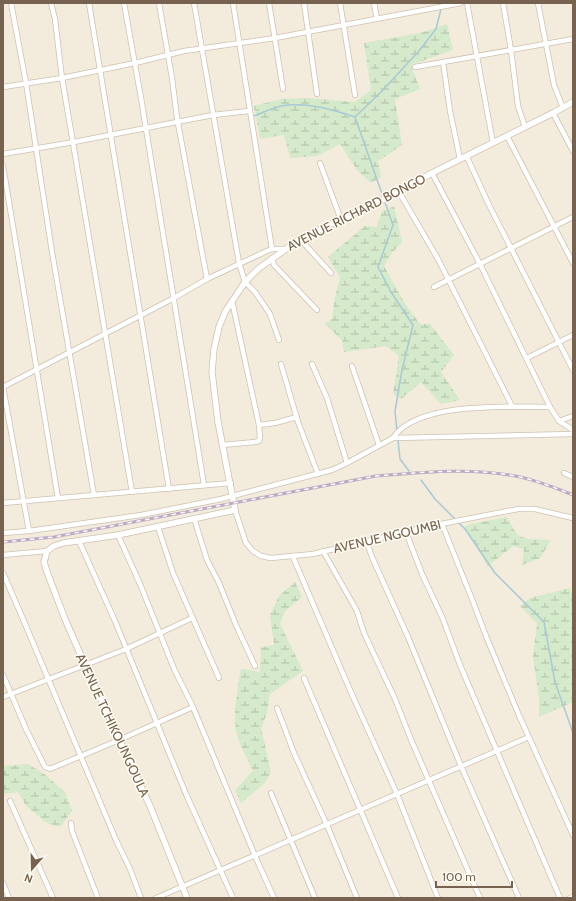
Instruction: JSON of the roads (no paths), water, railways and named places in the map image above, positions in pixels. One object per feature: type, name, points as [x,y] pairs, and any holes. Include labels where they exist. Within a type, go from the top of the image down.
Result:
[{"type":"street","points":[[11,3],[26,84],[69,352],[94,495]]},
{"type":"street","points":[[51,3],[55,19],[62,78],[132,492]]},
{"type":"street","points":[[89,3],[169,489]]},
{"type":"street","points":[[124,3],[146,128],[204,485]]},
{"type":"street","points":[[159,3],[178,122],[207,279]]},
{"type":"street","points":[[194,3],[239,264],[245,282],[255,292],[270,314],[279,340]]},
{"type":"street","points":[[233,3],[272,249]]},
{"type":"street","points":[[269,3],[283,89]]},
{"type":"street","points":[[304,3],[317,94]]},
{"type":"street","points":[[340,3],[342,24],[355,95]]},
{"type":"street","points":[[374,3],[377,19]]},
{"type":"street","points":[[3,88],[135,64],[184,51],[275,38],[342,24],[461,3]]},
{"type":"street","points":[[467,3],[493,143]]},
{"type":"street","points":[[503,3],[518,106],[525,127]]},
{"type":"street","points":[[538,3],[554,85],[563,108]]},
{"type":"street","points":[[416,67],[573,39]]},
{"type":"street","points":[[443,62],[450,111],[460,159]]},
{"type":"street","name":"AVENUE RICHARD BONGO","points":[[235,503],[218,422],[212,372],[214,349],[219,327],[225,312],[245,282],[272,258],[300,239],[399,192],[432,173],[573,102]]},
{"type":"street","points":[[3,154],[213,115],[249,111]]},
{"type":"street","points":[[553,113],[573,151]]},
{"type":"street","points":[[507,136],[573,263]]},
{"type":"street","points":[[466,157],[573,370]]},
{"type":"street","points":[[320,163],[341,220]]},
{"type":"street","points":[[3,166],[58,498]]},
{"type":"street","points":[[432,173],[480,264],[550,407],[559,421],[573,430]]},
{"type":"street","points":[[399,192],[438,259],[512,406]]},
{"type":"street","points":[[434,287],[573,217]]},
{"type":"street","points":[[300,239],[331,273]]},
{"type":"street","points":[[28,531],[3,387],[174,298],[207,279],[272,249],[284,249]]},
{"type":"street","points":[[272,258],[274,265],[317,310]]},
{"type":"street","points":[[223,445],[259,441],[260,438],[259,425],[232,301]]},
{"type":"street","points":[[527,358],[573,335]]},
{"type":"street","points":[[281,364],[297,417],[318,474]]},
{"type":"street","points":[[312,364],[327,398],[347,463]]},
{"type":"street","points":[[352,366],[379,445]]},
{"type":"street","points":[[393,438],[397,431],[402,427],[434,413],[475,408],[512,406],[550,407]]},
{"type":"street","points":[[559,421],[573,416]]},
{"type":"street","points":[[259,425],[275,423],[297,417]]},
{"type":"street","points":[[3,533],[28,531],[141,515],[233,496],[318,474],[347,463],[393,438],[573,434]]},
{"type":"street","points":[[564,473],[573,477]]},
{"type":"street","points":[[3,503],[231,483]]},
{"type":"street","name":"AVENUE NGOUMBI","points":[[235,503],[235,510],[246,543],[253,551],[261,556],[271,558],[293,557],[366,540],[518,509],[535,509],[573,518]]},
{"type":"street","points":[[3,555],[47,551],[54,546],[63,543],[118,536],[235,510]]},
{"type":"street","points":[[194,518],[207,560],[219,583],[255,666]]},
{"type":"street","points":[[442,524],[528,737],[573,835]]},
{"type":"street","points":[[158,527],[173,573],[219,678]]},
{"type":"street","points":[[406,532],[496,751],[560,898]]},
{"type":"street","points":[[118,536],[140,584],[159,632],[193,707],[274,898]]},
{"type":"street","points":[[366,540],[461,766],[520,898]]},
{"type":"street","points":[[78,541],[91,567],[186,794],[233,898]]},
{"type":"street","name":"AVENUE TCHIKOUNGOULA","points":[[47,551],[44,562],[47,572],[84,665],[150,806],[187,898]]},
{"type":"street","points":[[323,551],[356,611],[364,633],[395,699],[480,898]]},
{"type":"street","points":[[293,557],[350,690],[397,794],[438,898]]},
{"type":"street","points":[[3,574],[116,840],[130,869],[141,898]]},
{"type":"street","points":[[3,697],[126,649],[159,632],[192,618]]},
{"type":"street","points":[[3,675],[26,729],[45,767],[50,769],[193,707]]},
{"type":"street","points":[[304,678],[398,898]]},
{"type":"street","points":[[277,708],[294,753],[327,825],[357,898]]},
{"type":"street","points":[[156,898],[528,737]]},
{"type":"street","points":[[271,793],[315,898]]},
{"type":"street","points":[[10,801],[53,898]]},
{"type":"street","points":[[71,822],[72,831],[98,898]]},
{"type":"street","points":[[3,883],[9,898]]},
{"type":"waterway","points":[[397,432],[395,411],[402,370],[413,325],[391,292],[378,267],[393,225],[355,117],[380,93],[419,51],[436,29],[441,9]]},
{"type":"waterway","points":[[254,116],[281,106],[300,105],[328,109],[355,117]]},
{"type":"waterway","points":[[398,440],[400,459],[409,471]]},
{"type":"waterway","points":[[421,480],[435,499],[465,529],[495,573],[544,622],[555,682],[573,733]]},
{"type":"railway","points":[[3,542],[54,537],[376,476],[394,474],[448,471],[502,474],[520,477],[554,487],[573,495]]}]
